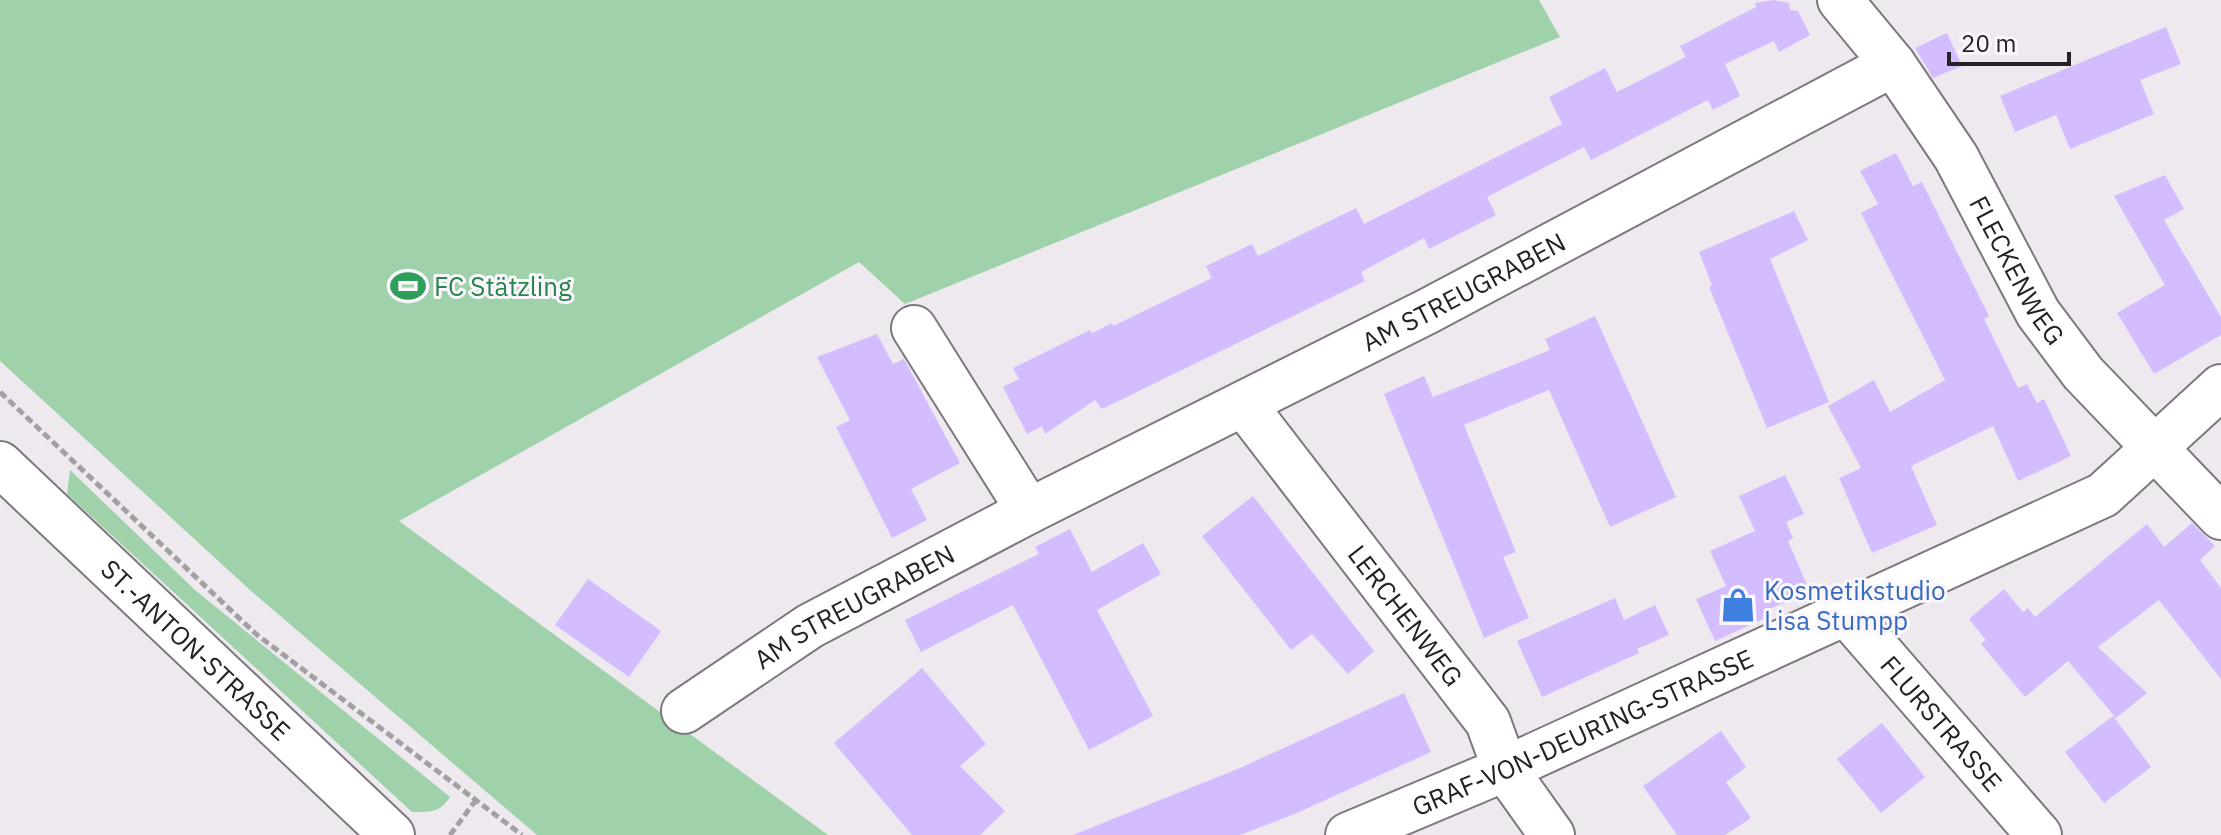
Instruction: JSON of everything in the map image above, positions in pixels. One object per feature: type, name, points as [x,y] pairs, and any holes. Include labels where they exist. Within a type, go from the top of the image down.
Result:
[{"type":"street","name":"FLECKENWEG","points":[[1840,0],[1893,64],[1956,157],[2038,313],[2083,373],[2221,517]]},
{"type":"street","name":"AM STREUGRABEN","points":[[684,711],[810,626],[1029,511],[1245,406],[1893,64]]},
{"type":"street","points":[[914,328],[1029,511]]},
{"type":"street","name":"GRAF-VON-DEURING-STRASSE","points":[[1348,835],[1505,769],[2103,495],[2221,387]]},
{"type":"street","name":"LERCHENWEG","points":[[1245,406],[1488,722],[1505,769],[1552,835]]},
{"type":"street","name":"ST.-ANTON-STRASSE","points":[[0,464],[392,835]]},
{"type":"street","name":"FLURSTRASSE","points":[[1846,613],[2039,835]]},
{"type":"path","points":[[0,392],[256,634],[522,835]]},
{"type":"path","points":[[450,835],[476,800]]},
{"type":"green space","name":"FC Stätzling","points":[[0,0],[1539,0],[1560,37],[905,304],[859,262],[399,521],[828,835],[537,835],[250,590],[0,361]]},
{"type":"green space","points":[[70,470],[195,590],[450,797],[446,802],[434,810],[412,812],[67,494]]},
{"type":"building","points":[[1773,0],[1789,3],[1790,10],[1798,11],[1810,35],[1779,52],[1774,41],[1725,64],[1740,96],[1713,110],[1708,100],[1591,160],[1584,147],[1487,197],[1496,215],[1429,249],[1424,238],[1361,272],[1365,281],[1102,409],[1095,400],[1045,434],[1042,426],[1027,434],[1003,387],[1019,379],[1013,368],[1090,330],[1092,333],[1112,323],[1113,326],[1212,278],[1206,266],[1252,244],[1258,256],[1356,208],[1364,224],[1562,124],[1549,97],[1605,68],[1617,92],[1686,57],[1680,46],[1756,7],[1755,3]]},
{"type":"building","points":[[2166,27],[2181,64],[2140,80],[2154,114],[2070,149],[2056,115],[2015,132],[2000,96]]},
{"type":"building","points":[[1947,33],[1962,66],[1933,78],[1915,48]]},
{"type":"building","points":[[1896,153],[1913,186],[1922,182],[1989,316],[1984,319],[2018,388],[2027,384],[2037,403],[2044,399],[2071,456],[2018,481],[1993,426],[1911,466],[1937,525],[1872,553],[1839,478],[1861,468],[1828,406],[1874,380],[1890,412],[1945,380],[1861,213],[1878,204],[1860,171]]},
{"type":"building","points":[[2165,175],[2184,209],[2164,220],[2221,317],[2221,335],[2154,374],[2117,313],[2165,285],[2114,196]]},
{"type":"building","points":[[1794,211],[1808,240],[1770,259],[1829,402],[1767,428],[1709,287],[1712,285],[1699,252]]},
{"type":"building","points":[[1595,316],[1676,497],[1610,527],[1549,390],[1464,425],[1516,552],[1503,557],[1529,618],[1484,638],[1384,394],[1424,376],[1433,397],[1550,350],[1545,339]]},
{"type":"building","points":[[877,334],[893,364],[904,359],[960,463],[911,489],[927,520],[892,538],[836,427],[850,420],[817,357]]},
{"type":"building","points":[[1785,475],[1804,514],[1786,522],[1793,538],[1788,541],[1810,592],[1769,609],[1772,615],[1715,641],[1696,599],[1726,586],[1710,551],[1755,531],[1739,496]]},
{"type":"building","points":[[1253,496],[1374,651],[1348,674],[1312,634],[1291,650],[1202,536]]},
{"type":"building","points":[[2192,523],[2215,546],[2200,560],[2221,588],[2221,679],[2159,600],[2098,647],[2147,693],[2116,718],[2068,661],[2025,697],[1981,644],[1986,640],[1969,619],[2004,589],[2023,612],[2028,608],[2035,617],[2147,524],[2164,547]]},
{"type":"building","points":[[1070,529],[1092,572],[1143,543],[1161,574],[1097,610],[1153,716],[1089,750],[1013,605],[921,652],[905,620],[1039,554],[1035,547]]},
{"type":"building","points":[[588,579],[661,631],[629,677],[555,625]]},
{"type":"building","points":[[1615,598],[1624,620],[1655,605],[1669,635],[1637,649],[1639,653],[1542,697],[1517,641]]},
{"type":"building","points":[[922,668],[986,744],[960,766],[1005,811],[980,835],[912,835],[834,743]]},
{"type":"building","points":[[1404,693],[1431,752],[1297,813],[1240,835],[1073,835],[1240,768]]},
{"type":"building","points":[[2113,716],[2151,767],[2104,803],[2065,752]]},
{"type":"building","points":[[1882,723],[1925,777],[1881,813],[1837,759]]},
{"type":"building","points":[[1721,731],[1746,767],[1726,782],[1751,818],[1725,835],[1677,835],[1643,786]]},
{"type":"place","name":"FC Stätzling","points":[[408,286]]},
{"type":"place","name":"Kosmetikstudio Lisa Stumpp","points":[[1738,605]]}]
